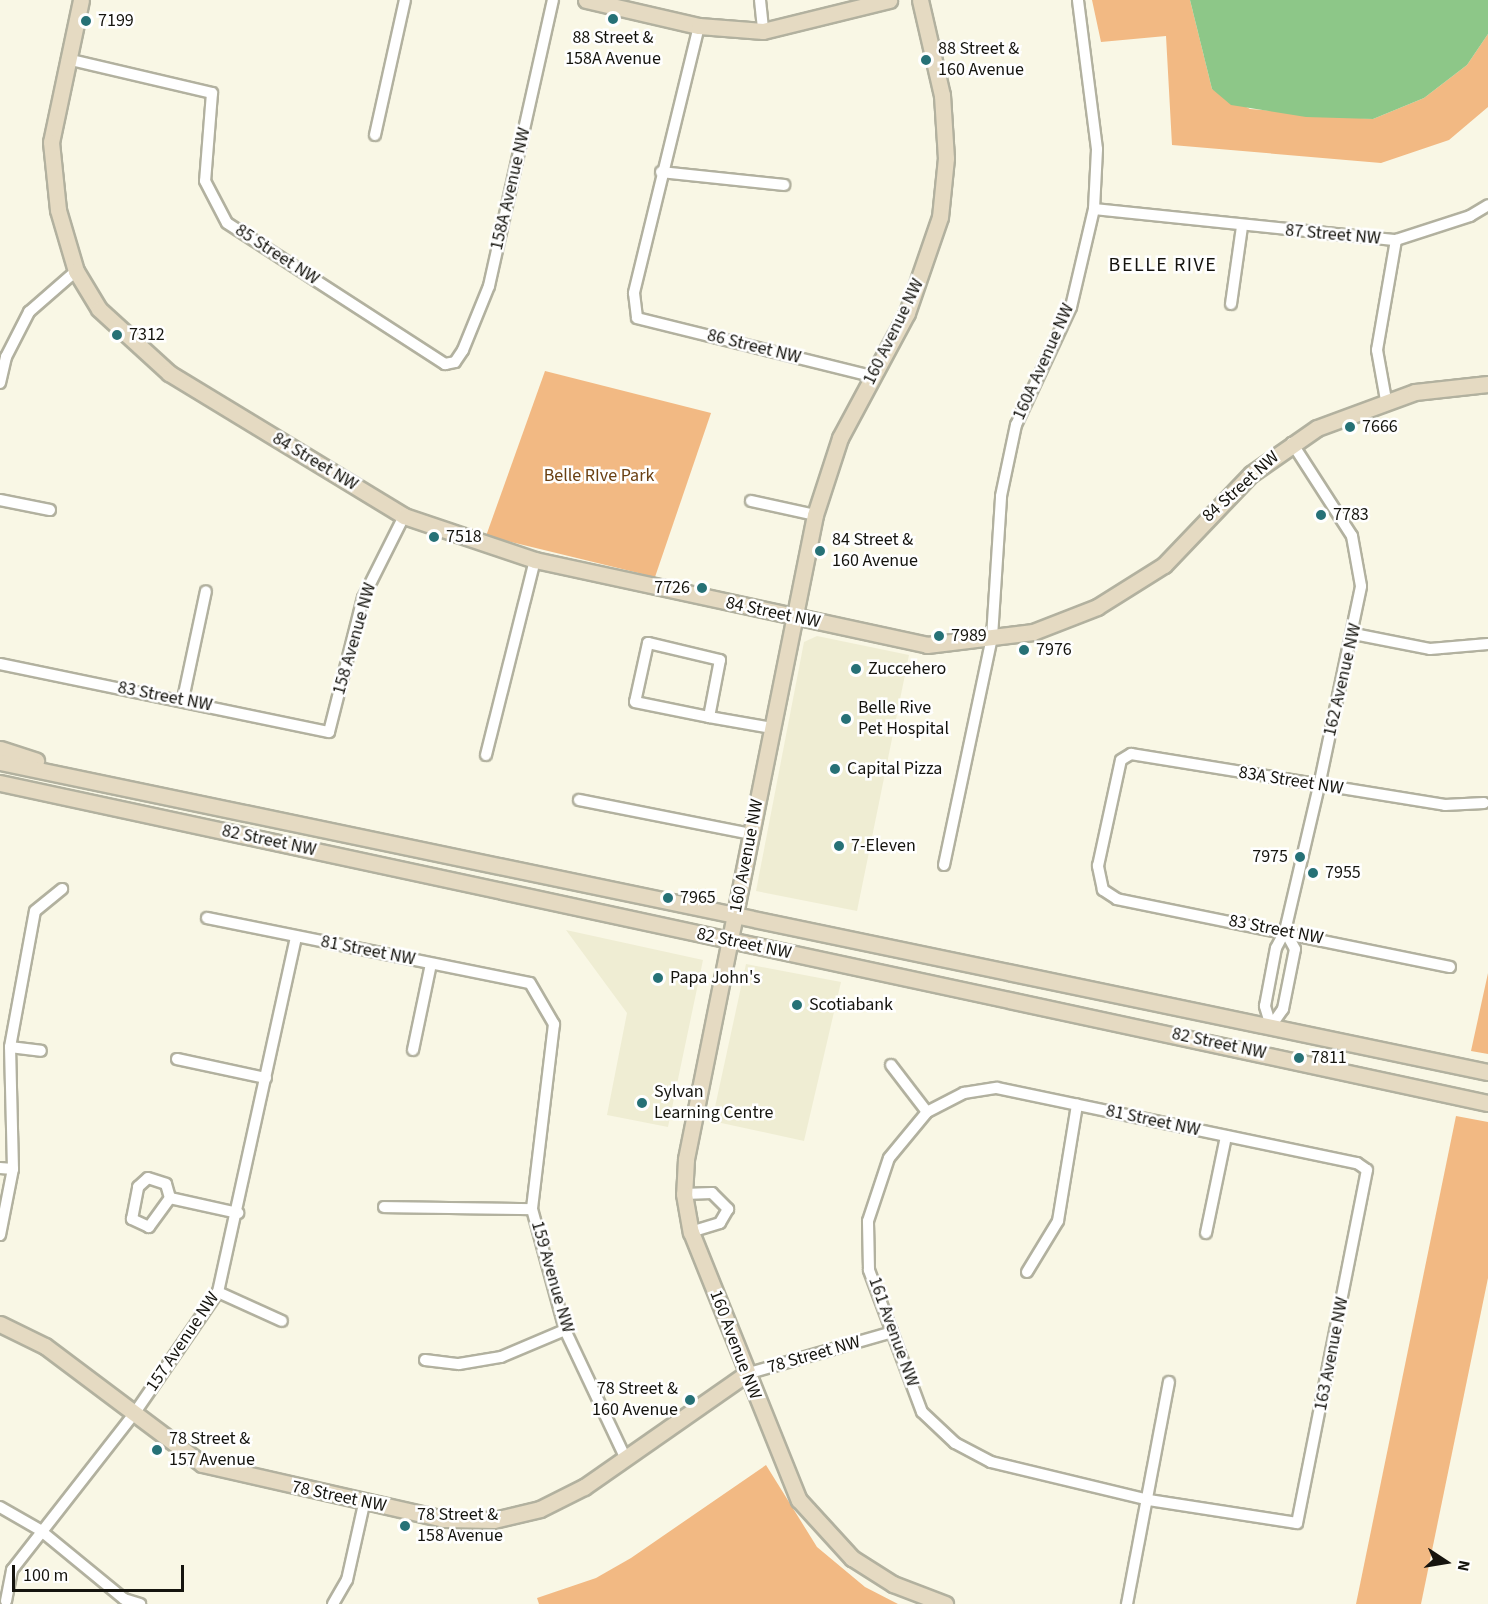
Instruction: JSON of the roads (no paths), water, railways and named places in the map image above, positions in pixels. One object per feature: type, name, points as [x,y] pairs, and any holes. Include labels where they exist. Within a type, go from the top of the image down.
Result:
[{"type":"street","name":"84 Street NW","points":[[81,0],[51,142],[58,210],[76,271],[117,331],[169,373],[404,516],[535,560],[927,645],[1033,633],[1097,607],[1164,565],[1251,474],[1292,443],[1386,400],[1434,388],[1488,384]]},
{"type":"street","points":[[375,135],[405,0]]},
{"type":"street","name":"158A Avenue NW","points":[[445,364],[455,362],[463,350],[489,286],[553,0]]},
{"type":"street","points":[[586,0],[699,26],[764,31],[889,0]]},
{"type":"street","points":[[760,0],[764,31]]},
{"type":"street","name":"160 Avenue NW","points":[[920,0],[942,95],[946,158],[940,217],[907,313],[840,438],[815,515],[793,617],[732,942],[686,1159],[684,1194],[691,1232],[746,1374],[799,1500],[852,1557],[893,1584],[945,1604]]},
{"type":"street","name":"160A Avenue NW","points":[[945,865],[992,638],[1001,496],[1016,425],[1071,307],[1094,209],[1097,149],[1078,0]]},
{"type":"street","points":[[699,26],[661,172],[784,185]]},
{"type":"street","name":"85 Street NW","points":[[67,59],[212,93],[206,181],[227,223],[445,364]]},
{"type":"street","name":"86 Street NW","points":[[661,172],[634,293],[637,318],[872,376]]},
{"type":"street","name":"87 Street NW","points":[[1094,209],[1242,227],[1396,240],[1470,216],[1488,205]]},
{"type":"street","points":[[1231,303],[1242,227]]},
{"type":"street","points":[[1386,400],[1377,350],[1396,240]]},
{"type":"street","points":[[0,383],[6,357],[29,312],[76,271]]},
{"type":"street","name":"162 Avenue NW","points":[[1271,1026],[1265,1006],[1285,931],[1354,634],[1361,586],[1355,545],[1292,443]]},
{"type":"street","points":[[0,500],[50,510]]},
{"type":"street","points":[[751,501],[815,515]]},
{"type":"street","name":"158 Avenue NW","points":[[329,732],[363,598],[404,516]]},
{"type":"street","points":[[486,755],[535,560]]},
{"type":"street","points":[[183,699],[206,591]]},
{"type":"street","points":[[1354,634],[1430,649],[1488,644]]},
{"type":"street","points":[[709,717],[720,660],[648,643],[635,702],[709,717],[772,729]]},
{"type":"street","name":"83 Street NW","points":[[0,664],[183,699],[329,732]]},
{"type":"street","points":[[0,749],[72,774]]},
{"type":"street","name":"83A Street NW","points":[[1103,890],[1098,866],[1121,760],[1131,754],[1445,805],[1484,803]]},
{"type":"street","name":"82 Street NW","points":[[0,762],[72,774],[736,912],[1488,1072]]},
{"type":"street","name":"82 Street NW","points":[[0,783],[732,942],[1265,1053],[1488,1103]]},
{"type":"street","points":[[579,800],[751,834]]},
{"type":"street","points":[[0,1235],[13,1169],[10,1047],[35,911],[62,889]]},
{"type":"street","name":"83 Street NW","points":[[1103,890],[1117,900],[1285,931],[1450,967]]},
{"type":"street","name":"81 Street NW","points":[[207,918],[530,983]]},
{"type":"street","name":"162 Avenue NW","points":[[1271,1026],[1283,1009],[1295,949],[1285,931]]},
{"type":"street","name":"157 Avenue NW","points":[[6,1601],[12,1570],[39,1530],[134,1414],[218,1292],[296,936]]},
{"type":"street","points":[[413,1050],[431,964]]},
{"type":"street","name":"159 Avenue NW","points":[[530,983],[554,1024],[532,1209],[565,1330],[626,1459]]},
{"type":"street","points":[[1265,1053],[1271,1026]]},
{"type":"street","points":[[10,1047],[41,1051]]},
{"type":"street","points":[[177,1059],[266,1078]]},
{"type":"street","points":[[891,1065],[927,1112]]},
{"type":"street","name":"81 Street NW","points":[[927,1112],[964,1093],[997,1088],[1357,1163],[1367,1170],[1364,1184]]},
{"type":"street","points":[[1027,1272],[1058,1221],[1077,1105]]},
{"type":"street","name":"161 Avenue NW","points":[[927,1112],[889,1158],[868,1221],[869,1270],[922,1412],[955,1443],[991,1462],[1149,1500]]},
{"type":"street","points":[[1206,1233],[1226,1136]]},
{"type":"street","points":[[0,1168],[13,1169]]},
{"type":"street","points":[[148,1178],[166,1184],[170,1198],[149,1227],[132,1219],[138,1187],[148,1178]]},
{"type":"street","name":"163 Avenue NW","points":[[1149,1500],[1298,1523],[1364,1184]]},
{"type":"street","points":[[684,1194],[712,1193],[728,1209],[720,1223],[691,1232]]},
{"type":"street","points":[[170,1198],[237,1213]]},
{"type":"street","points":[[384,1207],[532,1209]]},
{"type":"street","points":[[218,1292],[282,1321]]},
{"type":"street","name":"78 Street NW","points":[[0,1324],[45,1346],[202,1464],[364,1504],[444,1519],[494,1520],[540,1509],[626,1459],[746,1374],[892,1332]]},
{"type":"street","points":[[425,1360],[459,1364],[501,1357],[565,1330]]},
{"type":"street","points":[[1127,1604],[1149,1500],[1169,1382]]},
{"type":"street","points":[[333,1604],[347,1580],[364,1504]]},
{"type":"street","points":[[0,1507],[39,1530],[124,1599],[140,1604]]},
{"type":"place","name":"88 Street & 158A Avenue","points":[[613,19]]},
{"type":"place","name":"7199","points":[[86,21]]},
{"type":"place","name":"88 Street & 160 Avenue","points":[[926,60]]},
{"type":"place","name":"7312","points":[[117,335]]},
{"type":"place","name":"7666","points":[[1350,427]]},
{"type":"place","name":"7783","points":[[1321,515]]},
{"type":"place","name":"7518","points":[[434,537]]},
{"type":"place","name":"84 Street & 160 Avenue","points":[[820,551]]},
{"type":"place","name":"7726","points":[[702,588]]},
{"type":"place","name":"7989","points":[[939,636]]},
{"type":"place","name":"7976","points":[[1024,650]]},
{"type":"place","name":"Zuccehero","points":[[856,669]]},
{"type":"place","name":"Belle Rive Pet Hospital","points":[[846,719]]},
{"type":"place","name":"Capital Pizza","points":[[835,769]]},
{"type":"place","name":"7-Eleven","points":[[839,846]]},
{"type":"place","name":"7975","points":[[1300,857]]},
{"type":"place","name":"7955","points":[[1313,873]]},
{"type":"place","name":"7965","points":[[668,898]]},
{"type":"place","name":"Papa John's","points":[[658,978]]},
{"type":"place","name":"Scotiabank","points":[[797,1005]]},
{"type":"place","name":"7811","points":[[1299,1058]]},
{"type":"place","name":"Sylvan Learning Centre","points":[[642,1103]]},
{"type":"place","name":"78 Street & 160 Avenue","points":[[690,1400]]},
{"type":"place","name":"78 Street & 157 Avenue","points":[[157,1450]]},
{"type":"place","name":"78 Street & 158 Avenue","points":[[405,1526]]},
{"type":"district","name":"BELLE RIVE","points":[[1163,265]]},
{"type":"park label","name":"Belle RIve Park","points":[[599,476]]}]
